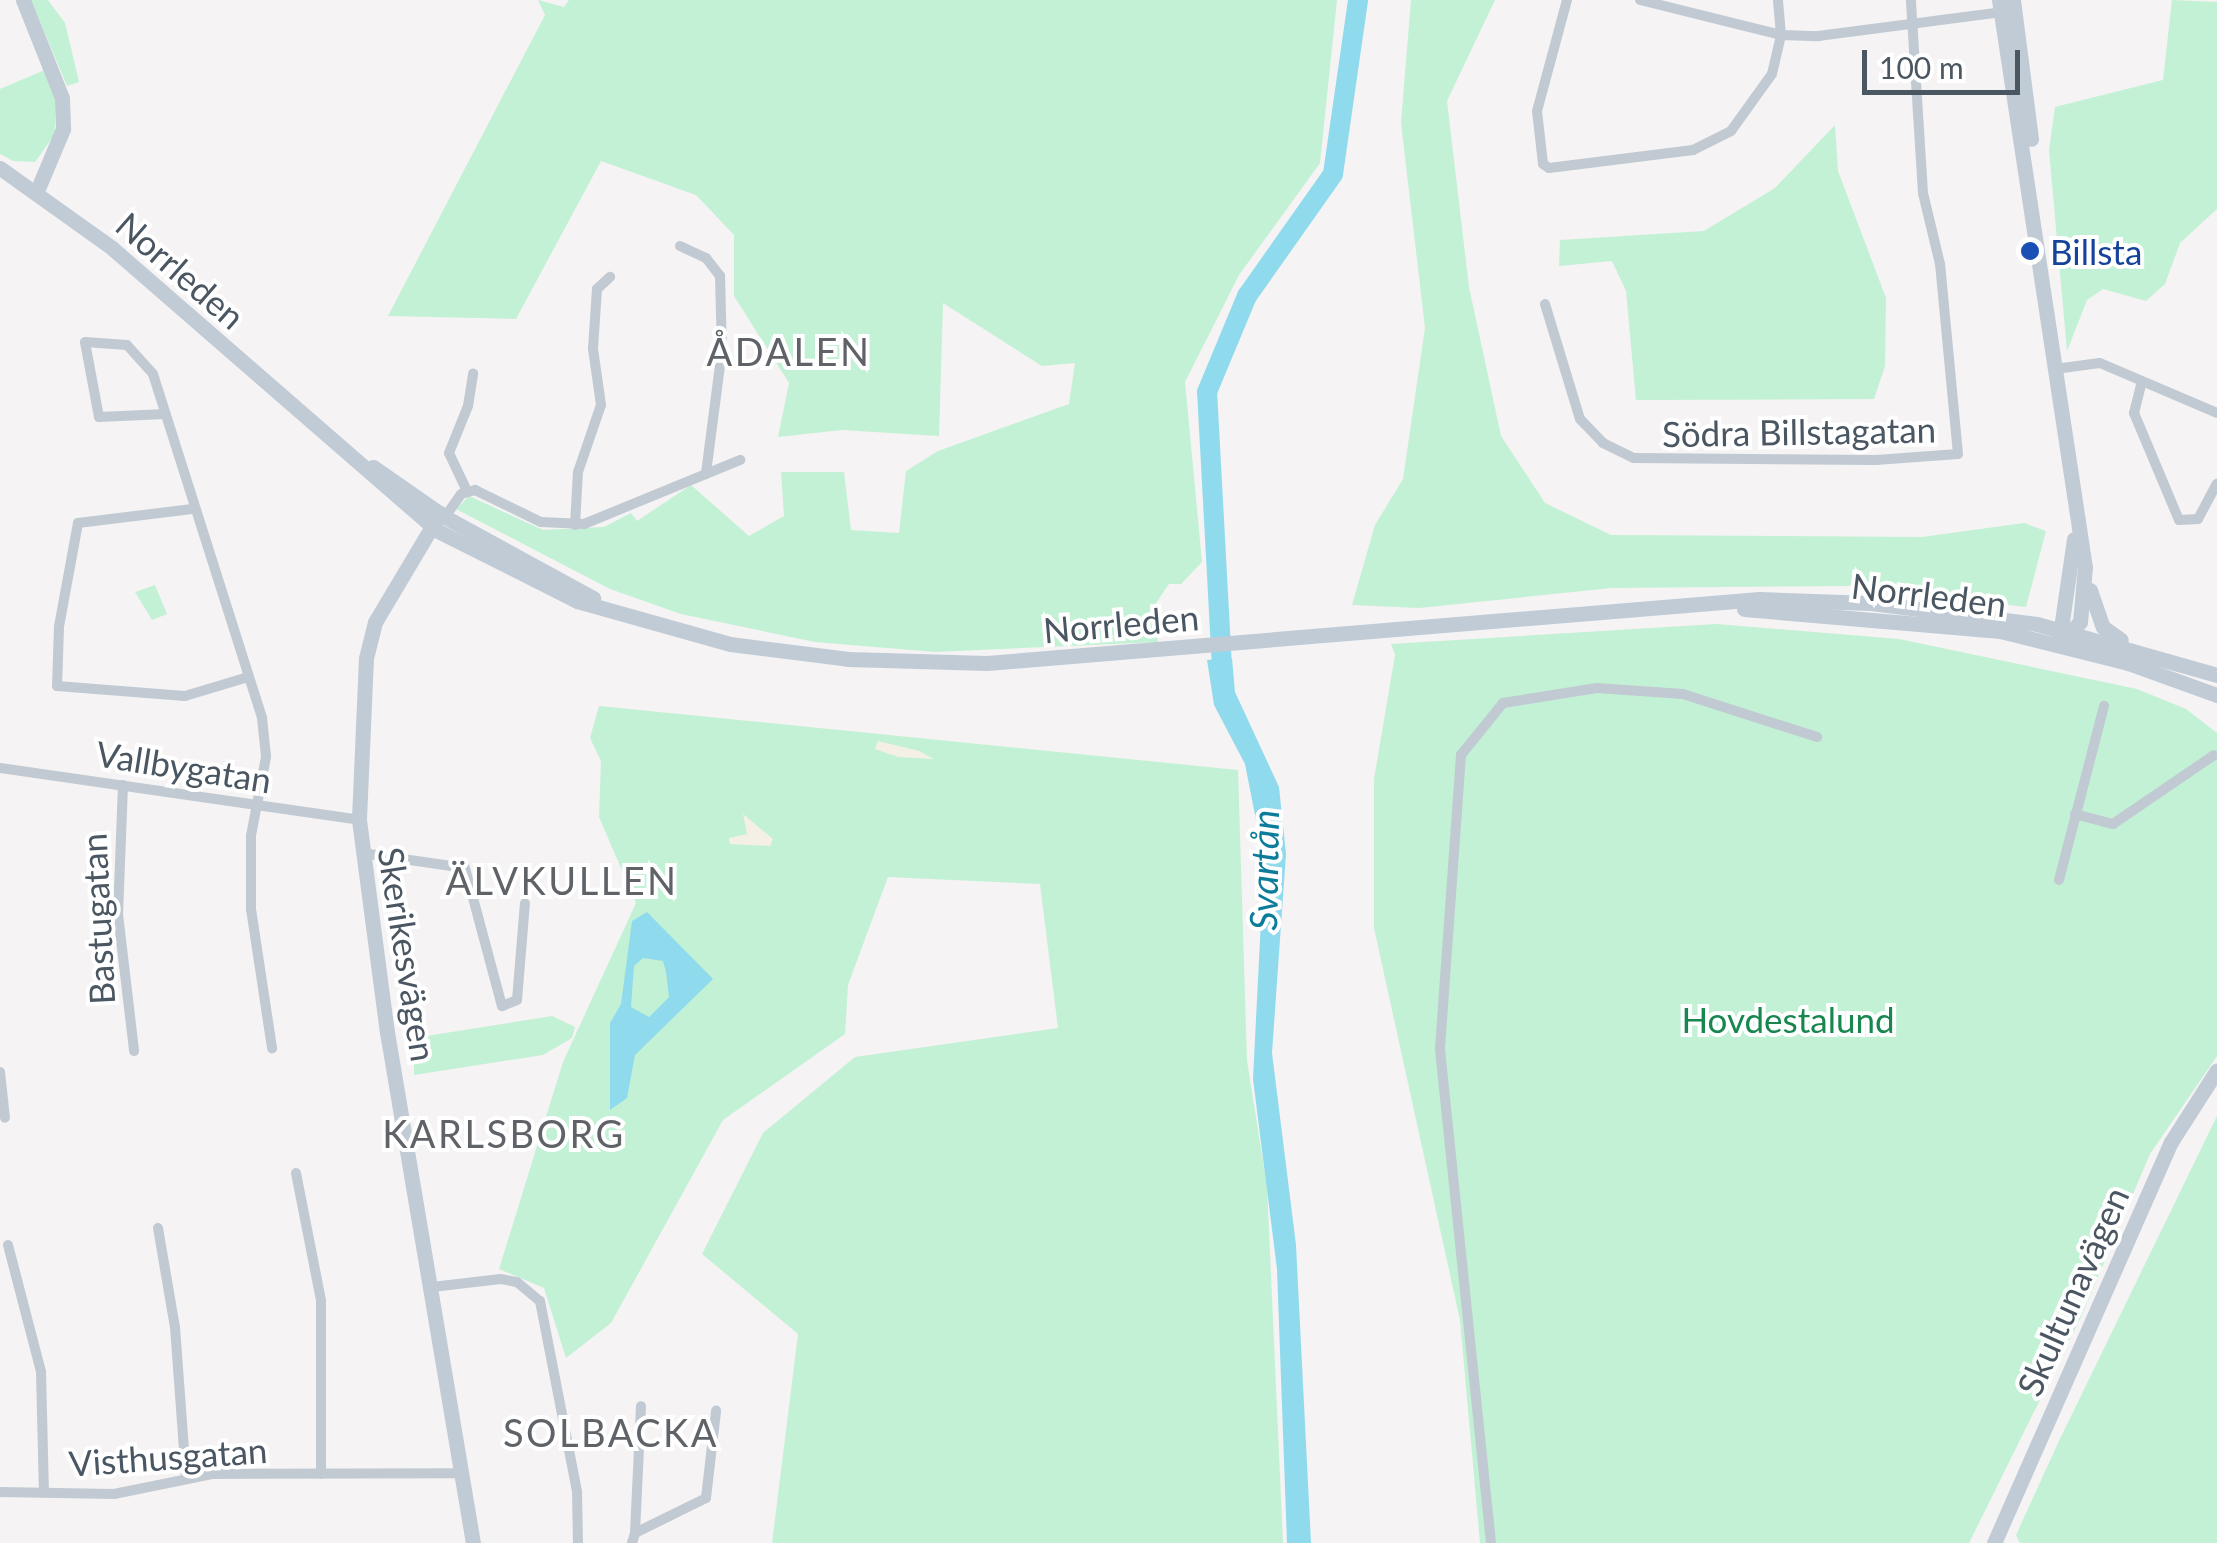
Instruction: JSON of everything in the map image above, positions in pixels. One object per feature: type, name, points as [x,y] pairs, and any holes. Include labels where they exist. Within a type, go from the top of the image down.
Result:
[{"type":"main road","points":[[23,0],[62,98],[63,129],[36,191]]},
{"type":"main road","points":[[2006,6],[2075,520],[2096,616],[2128,645]]},
{"type":"main road","name":"Norrleden","points":[[0,168],[112,248],[316,428],[442,522],[624,615],[730,644],[848,659],[952,664],[1073,658],[1625,607],[1819,600],[2128,645],[2217,675]]},
{"type":"main road","points":[[2059,633],[2075,520]]},
{"type":"main road","name":"Skerikesvägen","points":[[442,522],[375,622],[363,668],[358,820],[473,1543]]},
{"type":"main road","points":[[2059,633],[2083,612],[2085,567]]},
{"type":"main road","name":"Norrleden","points":[[2059,633],[2217,695]]},
{"type":"main road","name":"Skultunavägen","points":[[1994,1543],[2171,1142],[2217,1070]]},
{"type":"street","points":[[1567,0],[1537,111],[1544,166],[1666,154],[1711,142],[1762,95],[1781,35],[1778,0]]},
{"type":"street","points":[[1640,0],[1781,35],[1913,23],[2006,6]]},
{"type":"street","points":[[1911,0],[1913,23]]},
{"type":"street","name":"Södra Billstagatan","points":[[1545,304],[1580,420],[1603,443],[1634,458],[1876,460],[1958,454],[1940,264],[1923,194],[1913,23]]},
{"type":"street","points":[[680,246],[706,258],[720,276],[722,350],[706,474]]},
{"type":"street","points":[[575,525],[578,472],[601,404],[593,334],[598,289],[610,276]]},
{"type":"street","points":[[164,414],[99,417],[85,342],[115,341],[136,351],[153,374],[248,677],[266,746],[256,805],[250,909],[272,1048]]},
{"type":"street","points":[[2054,368],[2100,363],[2141,385],[2217,413]]},
{"type":"street","points":[[467,492],[449,453],[468,406],[472,373]]},
{"type":"street","points":[[2141,385],[2134,413],[2178,520],[2198,519],[2217,484]]},
{"type":"street","points":[[467,492],[489,494],[540,522],[575,525],[740,460]]},
{"type":"street","points":[[442,522],[467,492]]},
{"type":"street","points":[[192,508],[78,523],[60,628],[57,686],[185,696],[248,677]]},
{"type":"street","points":[[1491,1543],[1440,1048],[1462,755],[1502,703],[1598,688],[1683,694],[1816,737]]},
{"type":"street","points":[[2059,880],[2104,706]]},
{"type":"street","points":[[2075,814],[2112,824],[2214,755]]},
{"type":"street","name":"Vallbygatan","points":[[0,768],[358,820]]},
{"type":"street","name":"Bastugatan","points":[[123,785],[118,914],[134,1051]]},
{"type":"street","points":[[361,853],[465,868],[502,1006],[516,1000],[525,902]]},
{"type":"street","points":[[0,1072],[6,1118]]},
{"type":"street","points":[[296,1173],[322,1316],[322,1474]]},
{"type":"street","points":[[158,1228],[178,1357],[186,1476]]},
{"type":"street","points":[[8,1246],[41,1372],[44,1491]]},
{"type":"street","points":[[432,1287],[501,1279],[517,1282],[540,1301],[577,1492],[578,1543]]},
{"type":"street","points":[[634,1538],[642,1406]]},
{"type":"street","points":[[634,1538],[706,1498],[716,1411]]},
{"type":"street","name":"Visthusgatan","points":[[0,1492],[114,1494],[186,1476],[461,1474]]},
{"type":"green space","points":[[31,0],[48,0],[65,23],[79,82],[67,86]]},
{"type":"green space","points":[[538,0],[564,7],[569,0],[1337,0],[1320,163],[1239,275],[1185,382],[1202,562],[1181,584],[1169,584],[1154,606],[1158,642],[935,652],[815,642],[681,614],[610,589],[456,509],[469,496],[543,530],[604,527],[631,513],[637,521],[691,485],[749,536],[784,516],[781,472],[844,472],[851,530],[899,533],[906,471],[938,451],[1069,404],[1075,363],[1042,366],[943,303],[939,436],[842,430],[778,437],[789,383],[734,296],[734,235],[696,195],[601,161],[516,319],[388,316],[545,15]]},
{"type":"green space","points":[[1411,0],[1495,0],[1447,101],[1469,287],[1501,436],[1545,503],[1611,535],[1922,537],[2024,523],[2046,531],[2026,607],[1851,586],[1612,588],[1419,608],[1352,605],[1375,525],[1403,479],[1425,328],[1401,123]]},
{"type":"green space","points":[[2172,0],[2217,2],[2217,209],[2180,243],[2165,284],[2146,301],[2103,289],[2087,300],[2067,351],[2049,150],[2055,107],[2163,80]]},
{"type":"green space","points":[[47,69],[56,99],[55,134],[35,162],[13,161],[0,154],[0,89]]},
{"type":"green space","points":[[1835,125],[1838,171],[1886,298],[1885,366],[1874,399],[1636,400],[1626,291],[1612,261],[1559,266],[1560,240],[1704,231],[1775,188]]},
{"type":"green space","points":[[155,585],[167,614],[152,620],[135,592]]},
{"type":"green space","name":"Hovdestalund","points":[[1716,624],[1899,639],[2137,689],[2186,709],[2217,733],[2217,1056],[2150,1154],[2081,1317],[1969,1543],[1480,1543],[1460,1320],[1374,928],[1374,779],[1395,655],[1391,644]]},
{"type":"green space","points":[[599,706],[1238,770],[1247,1061],[1267,1186],[1283,1543],[772,1543],[798,1334],[702,1254],[763,1133],[855,1057],[1058,1028],[1040,884],[888,877],[848,985],[845,1034],[723,1120],[611,1323],[566,1358],[544,1288],[499,1269],[563,1062],[636,903],[599,817],[601,761],[590,738]]},
{"type":"green space","points":[[552,1016],[575,1027],[572,1038],[543,1055],[414,1075],[414,1038]]},
{"type":"green space","points":[[2217,1116],[2217,1543],[2020,1543],[2016,1535],[2058,1443]]},
{"type":"sand","points":[[878,741],[919,751],[934,759],[898,757],[875,749]]},
{"type":"sand","points":[[743,814],[773,839],[770,846],[730,844],[729,838],[747,834]]},
{"type":"water","points":[[1232,658],[1235,692],[1279,787],[1286,854],[1272,1053],[1296,1245],[1311,1543],[1287,1543],[1277,1269],[1253,1079],[1264,861],[1245,764],[1214,705],[1207,660]]},
{"type":"water","points":[[647,912],[713,979],[635,1055],[627,1098],[610,1110],[610,1023],[621,1004],[632,921]],"holes":[[[643,958],[663,961],[669,997],[649,1017],[631,1007],[634,966]]]},
{"type":"waterway","name":"Svartån","points":[[1223,686],[1207,392],[1247,296],[1333,174],[1358,0]]},
{"type":"place","name":"Billsta","points":[[2030,251]]},
{"type":"district","name":"ÅDALEN","points":[[789,352]]},
{"type":"district","name":"ÄLVKULLEN","points":[[562,881]]},
{"type":"district","name":"KARLSBORG","points":[[504,1134]]},
{"type":"district","name":"SOLBACKA","points":[[611,1433]]}]
